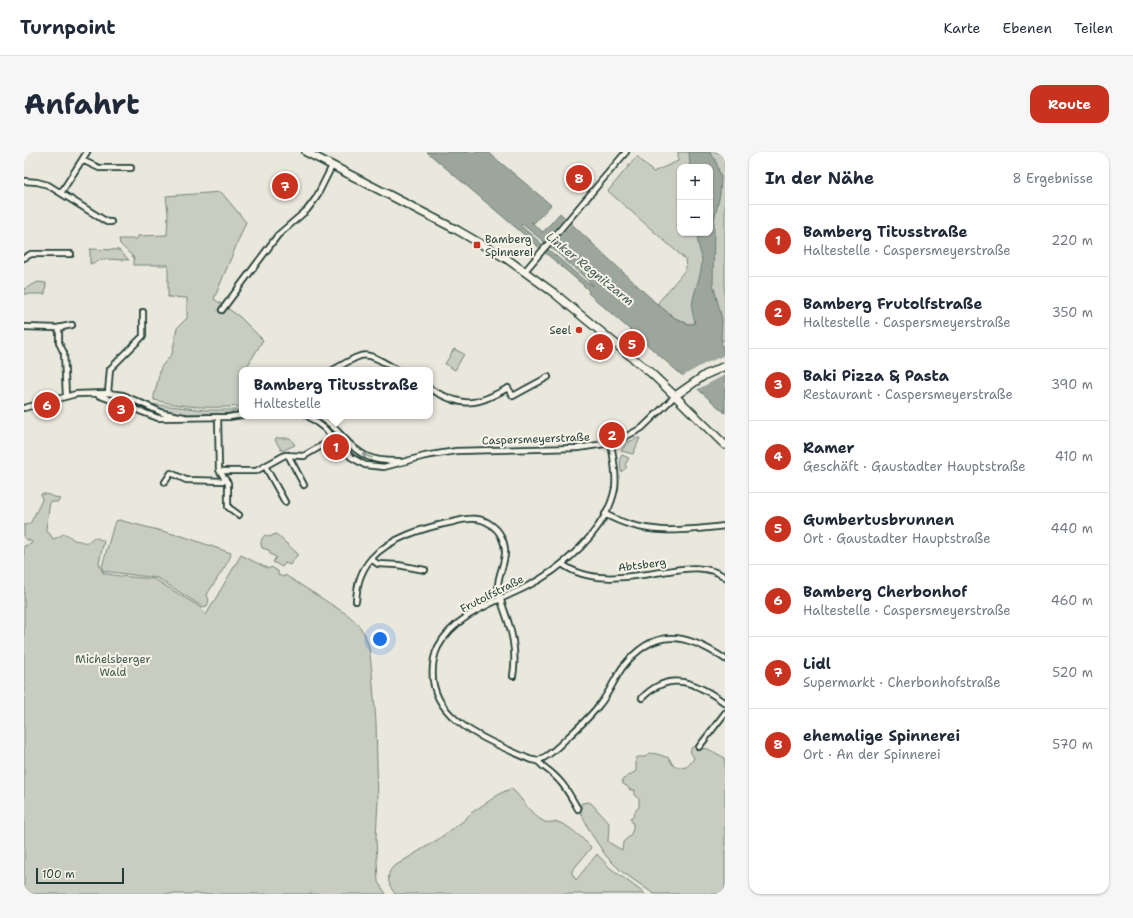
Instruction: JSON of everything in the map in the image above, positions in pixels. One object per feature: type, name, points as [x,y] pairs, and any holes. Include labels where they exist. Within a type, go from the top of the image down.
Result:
[{"type":"street","points":[[61,193],[87,152]]},
{"type":"street","points":[[306,152],[463,233],[525,271],[625,352],[676,396],[725,445]]},
{"type":"street","points":[[525,271],[626,152]]},
{"type":"street","points":[[82,160],[99,168],[131,168]]},
{"type":"street","points":[[222,310],[278,235],[308,210],[316,198],[332,166]]},
{"type":"street","points":[[24,181],[38,182],[48,185],[107,222],[111,222]]},
{"type":"street","points":[[24,258],[31,254],[71,254]]},
{"type":"street","points":[[108,393],[108,371],[143,336],[143,312]]},
{"type":"street","points":[[24,327],[59,328],[72,325]]},
{"type":"street","points":[[59,328],[59,343],[64,353],[66,396]]},
{"type":"street","points":[[338,367],[356,357],[367,355],[376,358],[392,367]]},
{"type":"street","points":[[676,396],[686,387],[705,375],[725,366]]},
{"type":"street","points":[[433,391],[448,399],[473,402],[486,399],[508,388],[513,396],[548,377]]},
{"type":"street","points":[[24,408],[76,394],[108,393],[123,395],[163,413],[184,417]]},
{"type":"street","points":[[92,394],[125,404],[152,416],[174,418],[239,415]]},
{"type":"street","name":"Caspersmeyerstraße","points":[[312,419],[324,428],[351,457],[365,465],[377,467],[434,454],[456,451],[578,448],[611,443],[642,428],[676,396]]},
{"type":"street","points":[[218,417],[219,470],[228,483],[228,507],[239,516]]},
{"type":"street","name":"Caspersmeyerstraße","points":[[322,419],[331,425],[361,454],[383,461],[405,461]]},
{"type":"street","name":"Frutolfstraße","points":[[578,809],[567,789],[558,778],[537,760],[529,759],[486,739],[457,721],[441,704],[436,694],[433,672],[435,653],[452,627],[464,618],[535,582],[562,564],[590,536],[605,514],[612,498],[615,483],[611,443]]},
{"type":"street","points":[[220,471],[256,471],[285,455],[304,456],[323,445]]},
{"type":"street","points":[[288,455],[304,485]]},
{"type":"street","points":[[265,466],[285,502]]},
{"type":"street","points":[[165,482],[171,473],[186,480],[226,481]]},
{"type":"street","points":[[605,514],[628,525],[651,530],[673,531],[725,526]]},
{"type":"street","points":[[356,601],[359,579],[362,572],[371,559],[384,548],[424,529],[457,521],[472,519],[481,520],[488,523],[498,532],[504,544],[505,557],[498,582],[499,594],[514,645],[515,666],[513,676]]},
{"type":"street","points":[[371,559],[378,564],[398,565],[425,570]]},
{"type":"street","name":"Abtsberg","points":[[562,564],[580,574],[602,577],[626,577],[694,568],[714,571],[725,577]]},
{"type":"street","points":[[537,760],[542,759],[559,746],[583,724],[603,700],[631,657],[641,648],[660,640],[671,638],[681,639],[700,644],[725,659]]},
{"type":"street","points":[[642,698],[659,685],[680,682],[697,686],[725,703]]},
{"type":"street","points":[[699,747],[725,713]]},
{"type":"green space","points":[[678,152],[725,152],[725,342],[694,324],[688,324],[675,318],[657,304],[686,269],[685,259],[608,191],[637,156],[653,172],[678,161]]},
{"type":"green space","points":[[221,192],[246,222],[214,299],[240,317],[263,340],[247,367],[239,367],[239,406],[198,407],[154,400],[161,367],[172,354],[177,328],[187,318],[187,298],[168,297],[168,265],[134,265],[134,258],[120,244],[119,239],[137,239],[138,236],[167,235],[168,213],[166,196]]},
{"type":"green space","points":[[90,249],[119,250],[129,260],[104,259],[90,264]]},
{"type":"green space","points":[[38,282],[46,283],[45,294],[24,294],[24,289]]},
{"type":"green space","points":[[454,349],[464,354],[455,370],[445,364]]},
{"type":"green space","points":[[110,395],[121,396],[131,400],[129,405],[110,397]]},
{"type":"green space","points":[[135,402],[162,416],[151,414],[133,406]]},
{"type":"green space","points":[[150,405],[206,410],[239,410],[239,411],[221,414],[185,414],[167,412]]},
{"type":"green space","points":[[276,438],[290,438],[295,445],[282,451],[275,440]]},
{"type":"green space","points":[[640,438],[633,454],[621,451],[626,443]]},
{"type":"green space","points":[[622,455],[629,458],[625,465],[627,467],[621,472],[620,458]]},
{"type":"green space","name":"Michelsberger Wald","points":[[41,494],[46,494],[60,499],[58,502],[50,502],[46,531],[53,539],[65,534],[74,540],[85,542],[94,537],[104,541],[99,563],[103,573],[154,579],[200,607],[206,615],[241,555],[269,569],[271,567],[278,571],[278,575],[284,577],[285,575],[348,615],[358,624],[365,635],[369,647],[372,672],[376,722],[378,800],[376,838],[378,882],[386,894],[24,894],[24,546],[31,544],[32,542],[24,538],[24,525],[31,522],[42,500]]},
{"type":"green space","points":[[119,520],[185,537],[231,553],[228,561],[207,595],[209,600],[207,606],[203,607],[157,578],[103,571],[102,567],[114,524]]},
{"type":"green space","points":[[276,534],[298,554],[290,565],[285,563],[282,567],[273,562],[276,557],[270,554],[269,550],[262,548],[261,541],[265,535],[269,537]]},
{"type":"green space","points":[[692,747],[708,749],[725,758],[725,894],[654,894],[621,871],[606,856],[590,832],[579,809],[582,803],[589,802],[592,804],[609,823],[608,842],[622,850],[623,842],[630,836],[633,829],[633,824],[630,818],[639,807],[639,799],[634,795],[635,790],[630,790],[623,784],[622,780],[636,771],[636,758],[645,757],[649,753],[657,754],[669,758],[673,765],[685,767],[694,758],[690,751]]},
{"type":"green space","points":[[510,789],[516,793],[538,818],[545,822],[558,822],[567,826],[591,847],[572,871],[576,880],[597,854],[609,867],[645,894],[395,894],[391,888],[389,880],[389,873],[393,867],[437,840],[462,822],[471,813],[501,793]]},
{"type":"water","name":"Linker Regnitzarm","points":[[427,152],[488,152],[551,205],[534,223],[531,222],[543,232],[560,213],[657,304],[675,318],[688,324],[694,324],[695,320],[692,303],[702,266],[698,236],[713,236],[713,164],[690,164],[689,152],[709,152],[715,159],[721,177],[720,194],[714,221],[713,284],[722,319],[721,339],[725,358],[725,413],[588,293],[589,291]],"holes":[[[522,224],[594,286],[585,281],[521,226]]]},
{"type":"pier","points":[[564,218],[571,224],[545,253],[539,248]]},
{"type":"pier","points":[[725,355],[725,375],[696,390],[681,377],[704,364]]},
{"type":"place","name":"ehemalige Spinnerei","points":[[579,178]]},
{"type":"place","name":"Lidl","points":[[285,186]]},
{"type":"place","name":"Bamberg Spinnerei","points":[[477,245]]},
{"type":"place","name":"Seel","points":[[579,330]]},
{"type":"place","name":"Gumbertusbrunnen","points":[[632,344]]},
{"type":"place","name":"Ramer","points":[[600,347]]},
{"type":"place","name":"Bamberg Cherbonhof","points":[[47,405]]},
{"type":"place","name":"Baki Pizza & Pasta","points":[[121,409]]},
{"type":"place","name":"Bamberg Frutolfstraße","points":[[612,435]]},
{"type":"place","name":"Bamberg Titusstraße","points":[[336,447]]}]
